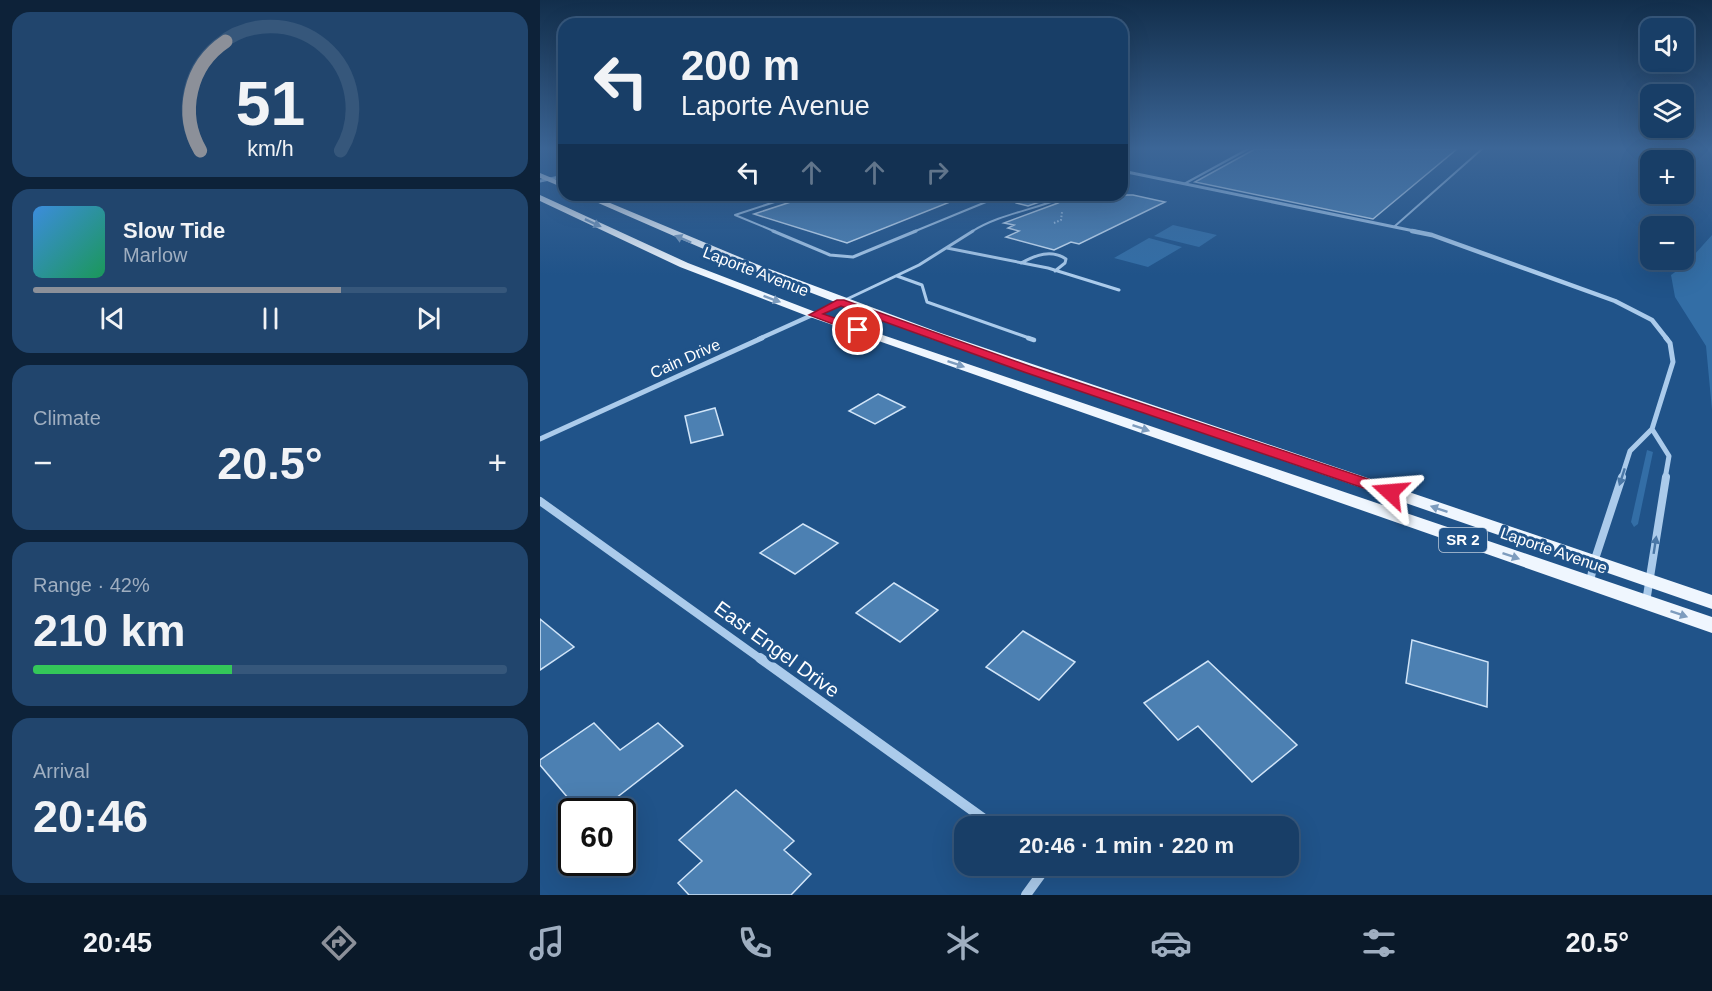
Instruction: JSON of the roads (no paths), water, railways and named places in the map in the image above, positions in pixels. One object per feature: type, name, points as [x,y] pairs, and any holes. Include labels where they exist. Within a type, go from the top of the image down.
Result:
[{"type":"main road","name":"Laporte Avenue","points":[[540,198],[684,265],[814,315],[1712,625]]},
{"type":"main road","name":"Laporte Avenue","points":[[598,201],[715,253],[840,302],[1028,369],[1712,602]]},
{"type":"street","points":[[1218,191],[1395,226],[1456,242],[1615,301],[1652,320],[1670,343],[1674,362],[1652,429],[1630,451],[1589,583]]},
{"type":"street","name":"Cain Drive","points":[[540,439],[840,302]]},
{"type":"street","points":[[1646,603],[1669,456],[1652,429]]},
{"type":"street","name":"East Engel Drive","points":[[540,501],[980,816]]},
{"type":"street","points":[[1026,895],[1040,876]]},
{"type":"lane","points":[[1395,226],[1435,191]]},
{"type":"lane","points":[[778,201],[735,215],[830,255],[853,257],[988,201]]},
{"type":"lane","points":[[840,302],[897,276],[996,218],[1055,201]]},
{"type":"lane","points":[[947,248],[1055,270],[1119,290]]},
{"type":"lane","points":[[1021,262],[1041,253],[1062,255],[1066,259],[1065,263],[1055,270]]},
{"type":"lane","points":[[897,276],[922,285],[927,302],[1034,340]]}]
